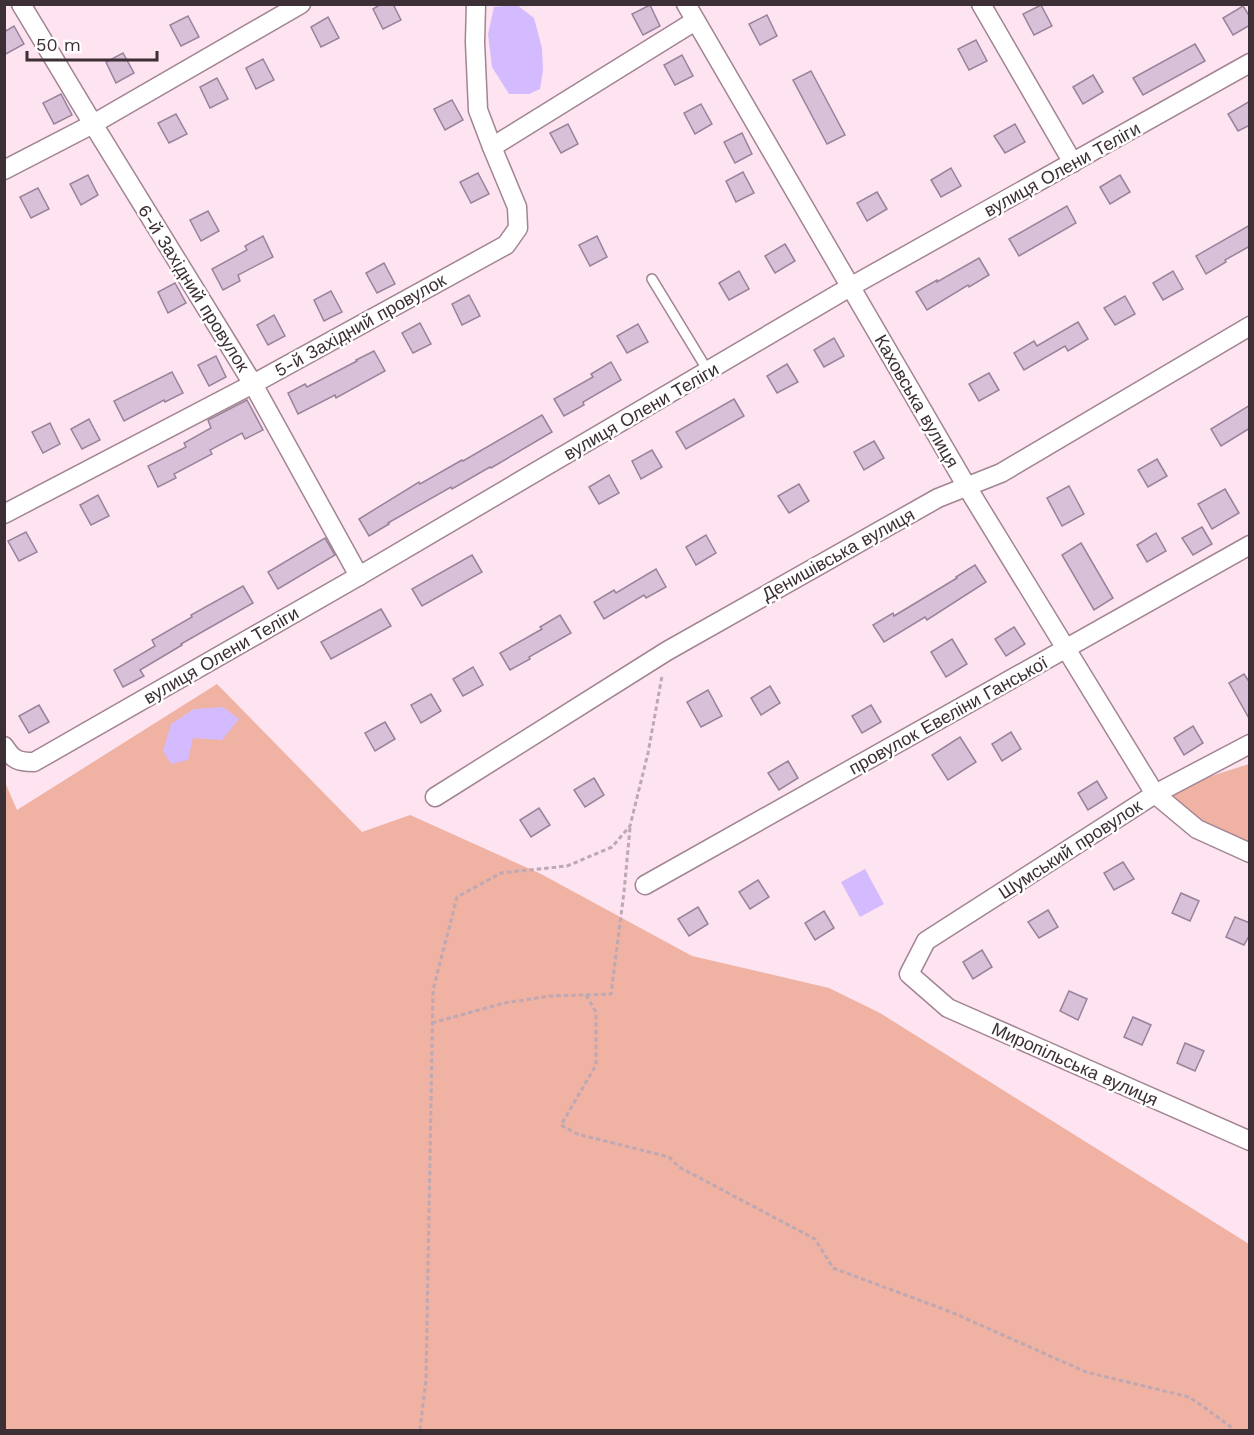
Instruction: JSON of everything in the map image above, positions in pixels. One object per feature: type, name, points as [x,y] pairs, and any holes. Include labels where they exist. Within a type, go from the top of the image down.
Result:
[{"type":"street","name":"6-й Західний провулок","points":[[21,4],[253,384],[359,576]]},
{"type":"street","points":[[4,170],[93,124],[302,4]]},
{"type":"street","points":[[476,4],[474,42],[478,110],[492,147],[695,21]]},
{"type":"street","name":"Каховська вулиця","points":[[686,4],[967,487],[1155,794],[1197,829],[1250,853]]},
{"type":"street","points":[[981,4],[1073,163]]},
{"type":"street","name":"вулиця Олени Теліги","points":[[4,746],[10,756],[21,762],[34,762],[359,576],[850,288],[1250,63]]},
{"type":"street","name":"5-й Західний провулок","points":[[4,514],[253,384],[506,245],[518,228],[517,207],[492,147]]},
{"type":"street","name":"Денишівська вулиця","points":[[435,797],[666,651],[938,498],[1001,473],[1250,326]]},
{"type":"street","name":"провулок Евеліни Ганської","points":[[645,885],[1250,545]]},
{"type":"street","name":"Шумський провулок","points":[[909,974],[926,941],[1155,794],[1250,744]]},
{"type":"street","name":"Миропільська вулиця","points":[[909,974],[948,1008],[1250,1141]]},
{"type":"lane","points":[[652,279],[708,371]]},
{"type":"path","points":[[432,1023],[504,1003],[550,996],[611,994],[630,826],[648,753],[666,651]]},
{"type":"path","points":[[420,1431],[426,1380],[433,990],[457,897],[501,873],[567,866],[612,847],[630,826]]},
{"type":"path","points":[[586,995],[596,1012],[597,1065],[561,1125],[577,1134],[669,1157],[679,1167],[815,1239],[833,1269],[951,1312],[1086,1372],[1189,1397],[1235,1431]]},
{"type":"shaded area","points":[[517,5],[534,18],[542,48],[543,71],[540,89],[529,94],[509,94],[492,67],[488,34],[494,7]]},
{"type":"shaded area","points":[[217,684],[362,832],[410,815],[541,874],[692,956],[829,988],[880,1013],[1249,1244],[1249,1430],[5,1430],[4,780],[17,810]]},
{"type":"shaded area","points":[[223,707],[239,719],[222,740],[193,738],[188,760],[171,764],[163,751],[171,724],[194,709]]},
{"type":"shaded area","points":[[1249,764],[1249,853],[1155,794]]},
{"type":"shaded area","points":[[865,869],[884,904],[860,917],[841,882]]},
{"type":"building","points":[[381,4],[393,4],[401,20],[383,29],[373,9]]},
{"type":"building","points":[[650,5],[660,26],[643,35],[632,14]]},
{"type":"building","points":[[1041,5],[1052,26],[1034,35],[1023,14]]},
{"type":"building","points":[[1243,6],[1250,17],[1250,25],[1233,35],[1223,18]]},
{"type":"building","points":[[767,15],[777,36],[760,45],[749,24]]},
{"type":"building","points":[[188,16],[199,37],[181,46],[170,25]]},
{"type":"building","points":[[328,17],[339,38],[321,47],[311,27]]},
{"type":"building","points":[[14,26],[24,44],[4,55],[4,32]]},
{"type":"building","points":[[976,40],[987,61],[969,70],[958,49]]},
{"type":"building","points":[[1195,44],[1205,61],[1143,95],[1133,78]]},
{"type":"building","points":[[123,53],[134,73],[116,83],[106,62]]},
{"type":"building","points":[[682,55],[693,76],[675,85],[664,65]]},
{"type":"building","points":[[263,59],[274,80],[256,89],[246,68]]},
{"type":"building","points":[[811,71],[845,135],[827,144],[793,80]]},
{"type":"building","points":[[1093,75],[1103,92],[1083,104],[1073,87]]},
{"type":"building","points":[[217,78],[228,99],[210,108],[200,87]]},
{"type":"building","points":[[61,94],[72,115],[54,124],[43,103]]},
{"type":"building","points":[[452,100],[463,120],[445,130],[434,109]]},
{"type":"building","points":[[1250,101],[1250,125],[1238,131],[1228,114]]},
{"type":"building","points":[[701,104],[712,124],[695,134],[684,113]]},
{"type":"building","points":[[176,114],[187,134],[169,143],[158,123]]},
{"type":"building","points":[[568,124],[578,144],[561,153],[550,133]]},
{"type":"building","points":[[1015,124],[1025,142],[1005,153],[994,136]]},
{"type":"building","points":[[742,133],[752,154],[735,163],[724,142]]},
{"type":"building","points":[[951,168],[961,186],[941,197],[931,180]]},
{"type":"building","points":[[743,172],[754,193],[736,202],[726,181]]},
{"type":"building","points":[[478,173],[489,194],[471,203],[460,182]]},
{"type":"building","points":[[88,175],[98,195],[81,205],[70,184]]},
{"type":"building","points":[[1120,175],[1130,192],[1110,204],[1100,187]]},
{"type":"building","points":[[38,188],[49,209],[31,218],[20,197]]},
{"type":"building","points":[[877,192],[887,209],[867,221],[857,203]]},
{"type":"building","points":[[1067,206],[1076,223],[1019,256],[1009,239]]},
{"type":"building","points":[[208,211],[219,231],[201,241],[190,220]]},
{"type":"building","points":[[1250,225],[1250,246],[1206,274],[1196,256]]},
{"type":"building","points":[[263,236],[273,257],[238,275],[240,281],[223,290],[212,269],[247,250],[245,246]]},
{"type":"building","points":[[597,236],[607,257],[590,266],[579,245]]},
{"type":"building","points":[[785,244],[795,261],[775,273],[765,256]]},
{"type":"building","points":[[979,258],[989,275],[927,310],[916,292]]},
{"type":"building","points":[[384,263],[395,284],[377,293],[366,273]]},
{"type":"building","points":[[739,271],[749,289],[729,300],[719,283]]},
{"type":"building","points":[[1173,271],[1183,289],[1163,300],[1153,283]]},
{"type":"building","points":[[175,283],[186,303],[168,313],[158,292]]},
{"type":"building","points":[[331,291],[342,312],[324,321],[314,300]]},
{"type":"building","points":[[469,295],[480,316],[462,325],[452,304]]},
{"type":"building","points":[[1125,296],[1135,314],[1115,325],[1104,308]]},
{"type":"building","points":[[274,315],[285,336],[268,345],[257,325]]},
{"type":"building","points":[[1078,322],[1088,339],[1068,351],[1065,346],[1024,370],[1014,353],[1034,341],[1037,346]]},
{"type":"building","points":[[420,323],[431,344],[413,353],[402,333]]},
{"type":"building","points":[[638,324],[648,342],[627,353],[617,336]]},
{"type":"building","points":[[834,338],[844,356],[824,367],[814,350]]},
{"type":"building","points":[[374,351],[385,371],[336,398],[335,395],[298,414],[288,393],[305,384],[307,387]]},
{"type":"building","points":[[216,356],[226,377],[209,386],[198,365]]},
{"type":"building","points":[[611,362],[621,380],[564,416],[554,399],[593,377],[591,374]]},
{"type":"building","points":[[787,364],[798,382],[777,393],[767,376]]},
{"type":"building","points":[[172,372],[183,393],[165,402],[164,400],[124,421],[114,401]]},
{"type":"building","points":[[989,373],[999,390],[979,401],[969,384]]},
{"type":"building","points":[[734,399],[744,416],[686,449],[676,432]]},
{"type":"building","points":[[247,400],[263,430],[245,439],[242,433],[210,450],[212,454],[174,474],[176,478],[158,487],[148,466],[186,447],[184,443],[211,428],[208,420]]},
{"type":"building","points":[[1250,405],[1250,428],[1221,446],[1211,429]]},
{"type":"building","points":[[542,415],[552,432],[491,468],[452,489],[451,487],[369,536],[359,519],[419,482],[420,484],[463,461]]},
{"type":"building","points":[[89,419],[100,440],[82,449],[71,429]]},
{"type":"building","points":[[50,423],[60,444],[43,453],[32,432]]},
{"type":"building","points":[[874,441],[884,458],[864,470],[854,452]]},
{"type":"building","points":[[652,450],[662,467],[641,479],[632,461]]},
{"type":"building","points":[[1157,459],[1167,476],[1148,487],[1138,470]]},
{"type":"building","points":[[609,475],[619,493],[599,504],[589,487]]},
{"type":"building","points":[[799,484],[809,501],[789,513],[778,496]]},
{"type":"building","points":[[1069,486],[1084,514],[1062,526],[1047,498]]},
{"type":"building","points":[[1225,489],[1239,513],[1212,529],[1198,504]]},
{"type":"building","points":[[98,495],[109,516],[91,525],[80,505]]},
{"type":"building","points":[[1202,527],[1212,544],[1193,555],[1182,538]]},
{"type":"building","points":[[26,532],[37,552],[19,561],[8,541]]},
{"type":"building","points":[[1156,533],[1166,551],[1147,562],[1137,545]]},
{"type":"building","points":[[706,535],[716,553],[696,565],[686,547]]},
{"type":"building","points":[[325,538],[335,555],[278,589],[268,572]]},
{"type":"building","points":[[1081,543],[1113,598],[1094,610],[1062,555]]},
{"type":"building","points":[[472,555],[482,572],[422,606],[412,589]]},
{"type":"building","points":[[975,565],[986,582],[927,620],[925,617],[884,642],[873,625],[893,613],[894,616]]},
{"type":"building","points":[[656,569],[666,587],[646,598],[644,595],[604,619],[594,602],[614,590],[616,593]]},
{"type":"building","points":[[243,586],[253,603],[140,670],[144,676],[123,687],[114,670],[155,646],[152,640]]},
{"type":"building","points":[[381,609],[391,626],[331,659],[321,642]]},
{"type":"building","points":[[560,615],[571,633],[510,670],[500,653],[542,629],[540,627]]},
{"type":"building","points":[[1014,627],[1025,644],[1006,656],[995,639]]},
{"type":"building","points":[[952,639],[967,664],[946,677],[931,652]]},
{"type":"building","points":[[473,667],[483,685],[463,696],[453,679]]},
{"type":"building","points":[[1244,674],[1250,683],[1250,720],[1229,683]]},
{"type":"building","points":[[770,686],[780,703],[761,715],[751,698]]},
{"type":"building","points":[[708,690],[722,716],[701,727],[687,702]]},
{"type":"building","points":[[431,694],[441,711],[421,723],[411,705]]},
{"type":"building","points":[[39,705],[49,722],[29,733],[19,716]]},
{"type":"building","points":[[871,705],[881,722],[862,733],[852,716]]},
{"type":"building","points":[[385,722],[395,739],[375,751],[365,733]]},
{"type":"building","points":[[1193,726],[1203,743],[1184,755],[1174,738]]},
{"type":"building","points":[[1011,732],[1021,749],[1002,761],[992,744]]},
{"type":"building","points":[[960,737],[976,762],[948,780],[932,755]]},
{"type":"building","points":[[788,761],[798,778],[779,790],[768,773]]},
{"type":"building","points":[[594,778],[604,795],[585,807],[574,790]]},
{"type":"building","points":[[1097,781],[1107,798],[1088,810],[1078,793]]},
{"type":"building","points":[[539,808],[550,825],[531,837],[520,820]]},
{"type":"building","points":[[1123,862],[1134,879],[1114,890],[1104,873]]},
{"type":"building","points":[[758,880],[769,897],[750,909],[739,892]]},
{"type":"building","points":[[1181,893],[1199,901],[1190,921],[1172,913]]},
{"type":"building","points":[[698,907],[708,924],[689,936],[678,919]]},
{"type":"building","points":[[1048,910],[1058,927],[1039,938],[1028,922]]},
{"type":"building","points":[[824,911],[834,928],[815,940],[805,923]]},
{"type":"building","points":[[1235,917],[1250,923],[1250,934],[1244,945],[1226,937]]},
{"type":"building","points":[[982,950],[992,967],[973,979],[963,962]]},
{"type":"building","points":[[1069,991],[1087,999],[1078,1020],[1060,1011]]},
{"type":"building","points":[[1133,1017],[1151,1025],[1142,1045],[1124,1037]]},
{"type":"building","points":[[1185,1043],[1204,1051],[1195,1071],[1177,1063]]}]
